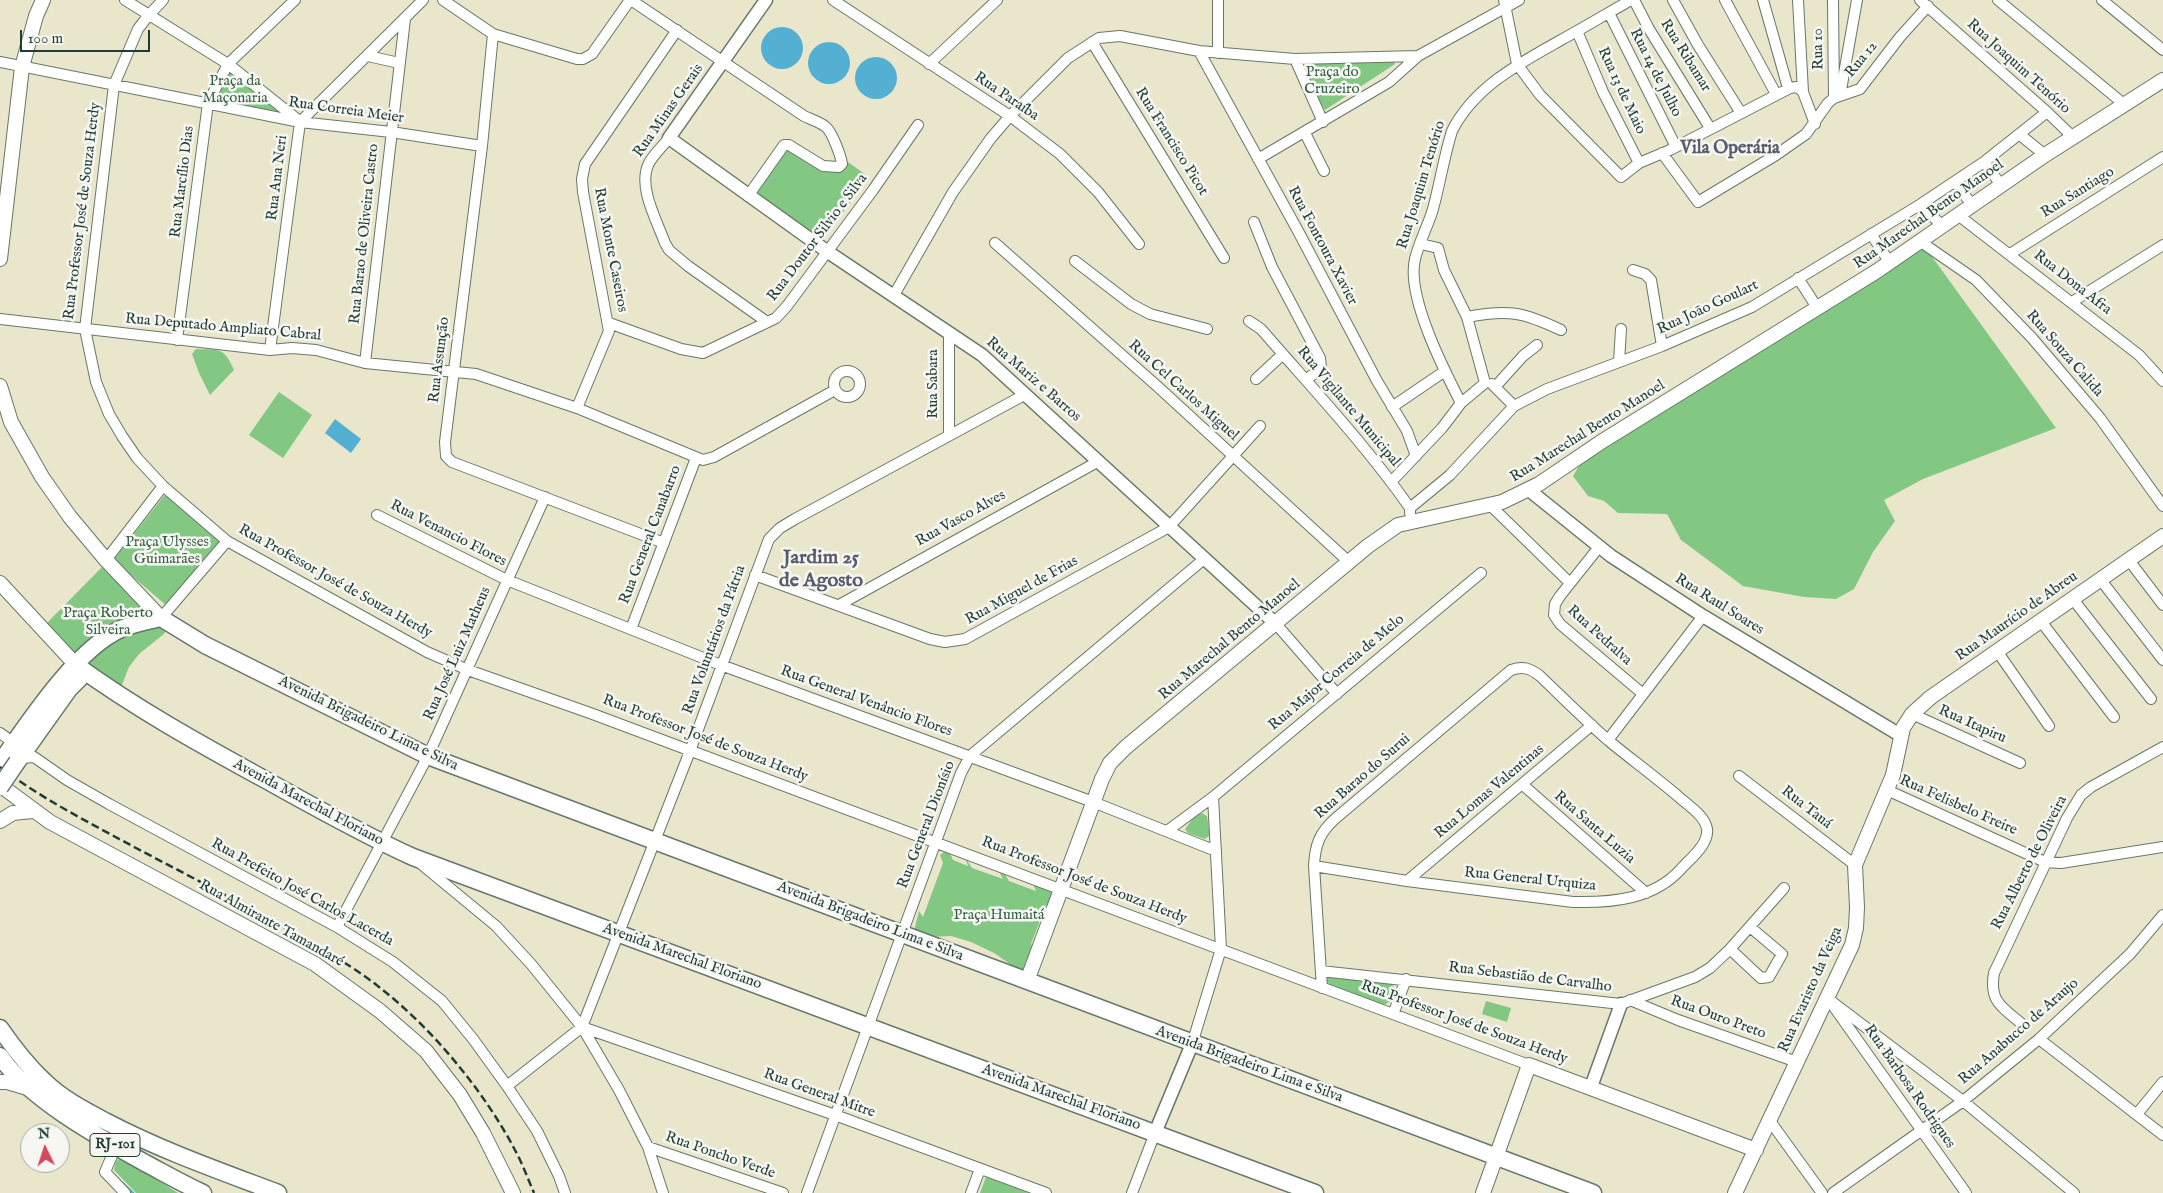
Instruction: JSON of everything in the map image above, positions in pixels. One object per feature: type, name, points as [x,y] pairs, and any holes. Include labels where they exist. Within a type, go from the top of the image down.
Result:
[{"type":"main road","points":[[0,259],[22,67],[36,16],[43,0]]},
{"type":"main road","name":"Rua Marechal Bento Manoel","points":[[1027,981],[1093,802],[1106,771],[1117,756],[1349,562],[1411,515],[1490,505],[1510,499],[1529,490],[1601,442],[1890,263],[2045,155],[2163,80]]},
{"type":"main road","points":[[0,386],[11,422],[42,478],[70,517],[106,560],[161,618],[119,630],[102,641],[76,665],[11,756],[0,786]]},
{"type":"main road","name":"Rua Maurício de Abreu","points":[[1900,735],[1905,723],[1912,714],[1931,698],[2040,620],[2163,536]]},
{"type":"main road","points":[[0,583],[76,665]]},
{"type":"main road","name":"Avenida Brigadeiro Lima e Silva","points":[[161,618],[205,645],[428,756],[832,906],[1192,1044],[1594,1193]]},
{"type":"main road","name":"Avenida Marechal Floriano","points":[[76,665],[89,675],[208,748],[382,843],[413,857],[1314,1193]]},
{"type":"main road","points":[[11,756],[73,685],[82,676],[89,675]]},
{"type":"main road","name":"Rua Evaristo da Veiga","points":[[1735,1193],[1852,945],[1856,928],[1854,865],[1896,766],[1900,735]]},
{"type":"main road","name":"Rua Almirante Tamandaré","points":[[0,786],[32,811],[50,822],[315,964],[380,1011],[426,1051],[460,1094],[483,1133],[513,1193]]},
{"type":"main road","points":[[0,821],[13,812],[32,811]]},
{"type":"main road","name":"RJ-101","points":[[0,1028],[44,1082],[91,1114],[139,1138],[278,1193]]},
{"type":"main road","name":"RJ-101","points":[[0,1056],[6,1065],[32,1089],[73,1120],[116,1146],[203,1193]]},
{"type":"main road","points":[[1483,1193],[1530,1065]]},
{"type":"main road","name":"Rua Professor José de Souza Herdy","points":[[1530,1065],[1756,1150]]},
{"type":"main road","points":[[0,1082],[32,1089]]},
{"type":"street","points":[[125,0],[228,64],[300,122]]},
{"type":"street","name":"Rua Professor José de Souza Herdy","points":[[163,0],[148,16],[132,41],[114,85],[85,329],[96,382],[109,414],[137,458],[163,486],[227,541],[408,641],[468,670],[936,842],[1322,988],[1394,1012],[1530,1065]]},
{"type":"street","name":"Rua Marcílio Dias","points":[[177,340],[208,103],[228,64],[295,0]]},
{"type":"street","name":"Rua Ana Neri","points":[[270,350],[300,122],[423,0]]},
{"type":"street","points":[[443,0],[493,34],[568,57],[583,59],[588,57],[597,48],[631,0],[804,116],[826,127],[841,160],[839,166],[827,167],[789,145],[784,145],[748,196]]},
{"type":"street","name":"Rua Minas Gerais","points":[[766,0],[669,138],[649,163],[646,178],[648,194],[665,243],[682,261],[767,322]]},
{"type":"street","name":"Rua Paraíba","points":[[833,0],[1010,116],[1071,165],[1098,192],[1140,244]]},
{"type":"street","points":[[928,64],[997,0]]},
{"type":"street","points":[[1218,0],[1218,53]]},
{"type":"street","points":[[1258,159],[1389,82],[1418,56],[1505,4],[1519,0]]},
{"type":"street","name":"Rua Joaquim Tenório","points":[[1461,403],[1427,328],[1416,290],[1415,261],[1432,212],[1447,145],[1458,119],[1472,101],[1517,64],[1633,0]]},
{"type":"street","name":"Rua Ribamar","points":[[1633,0],[1710,128]]},
{"type":"street","points":[[1673,0],[1698,45],[1741,113]]},
{"type":"street","points":[[1724,0],[1776,94]]},
{"type":"street","points":[[1763,0],[1788,88]]},
{"type":"street","points":[[1798,0],[1803,92],[1815,124]]},
{"type":"street","name":"Rua 10","points":[[1833,0],[1837,97]]},
{"type":"street","points":[[1837,97],[1857,0]]},
{"type":"street","points":[[1998,0],[2125,104]]},
{"type":"street","points":[[2102,0],[2163,50]]},
{"type":"street","name":"Rua Joaquim Tenório","points":[[1924,3],[2073,137]]},
{"type":"street","name":"Rua 12","points":[[1662,153],[1698,202],[1776,155],[1806,134],[1815,124],[1828,103],[1837,97],[1860,89],[1924,3]]},
{"type":"street","points":[[1505,4],[1517,64],[1540,95],[1621,177],[1639,164],[1676,147],[1788,88],[1797,87],[1803,92]]},
{"type":"street","name":"Rua 14 de Julho","points":[[1609,13],[1676,147]]},
{"type":"street","name":"Rua Barao de Oliveira Castro","points":[[366,363],[405,19]]},
{"type":"street","name":"Rua Monte Caseiros","points":[[577,408],[607,338],[609,323],[583,192],[583,172],[589,157],[677,30]]},
{"type":"street","name":"Rua 13 de Maio","points":[[1577,31],[1603,92],[1639,164]]},
{"type":"street","name":"Rua Assunção","points":[[493,34],[482,146],[445,452],[448,459],[664,543]]},
{"type":"street","points":[[894,295],[961,178],[1010,116],[1068,58],[1092,42],[1106,36],[1120,36],[1199,51],[1295,59],[1418,56]]},
{"type":"street","name":"Rua Francisco Picot","points":[[1092,42],[1224,258]]},
{"type":"street","name":"Rua Fontoura Xavier","points":[[1199,51],[1392,407],[1407,431],[1416,456]]},
{"type":"street","points":[[368,56],[399,63]]},
{"type":"street","points":[[1295,59],[1323,122]]},
{"type":"street","name":"Rua Correia Meier","points":[[0,62],[300,122],[391,132],[482,146]]},
{"type":"street","name":"Rua Joāo Goulart","points":[[1411,515],[1514,406],[1547,389],[1662,346],[1752,307],[1955,182],[1984,162],[2047,112]]},
{"type":"street","name":"Rua Doutor Silvio e Silva","points":[[609,323],[681,349],[703,353],[767,322],[781,313],[828,252],[918,125]]},
{"type":"street","points":[[1305,133],[1324,171]]},
{"type":"street","points":[[2018,134],[2045,155]]},
{"type":"street","name":"Rua Mariz e Barros","points":[[669,138],[828,252],[982,355],[1276,624],[1337,694]]},
{"type":"street","name":"Rua Santiago","points":[[2010,254],[2163,157]]},
{"type":"street","points":[[1984,162],[2001,185]]},
{"type":"street","points":[[1955,182],[1972,205]]},
{"type":"street","points":[[1921,204],[1942,226]]},
{"type":"street","name":"Rua Dona Afra","points":[[1958,215],[2139,355],[2163,381]]},
{"type":"street","points":[[1254,222],[1272,267],[1320,358],[1321,368],[1306,380]]},
{"type":"street","points":[[1871,234],[1890,263]]},
{"type":"street","name":"Rua Souza Calida","points":[[1921,242],[1976,280],[2032,338],[2100,418],[2163,506]]},
{"type":"street","name":"Rua Cel Carlos Miguel","points":[[995,243],[1349,562]]},
{"type":"street","points":[[1421,244],[1438,248],[1444,270],[1467,317],[1485,383]]},
{"type":"street","points":[[2072,302],[2163,245]]},
{"type":"street","points":[[1075,261],[1132,304],[1150,314],[1208,329]]},
{"type":"street","points":[[1633,270],[1645,274],[1651,280],[1662,346]]},
{"type":"street","points":[[1798,278],[1818,308]]},
{"type":"street","points":[[1467,317],[1489,312],[1510,312],[1522,314],[1561,330]]},
{"type":"street","name":"Rua Deputado Ampliato Cabral","points":[[0,318],[270,350],[292,348],[316,350],[366,363],[476,374],[577,408],[696,458]]},
{"type":"street","name":"Rua Vigilante Municipal","points":[[1249,321],[1261,329],[1335,411],[1391,482],[1411,515]]},
{"type":"street","points":[[1620,362],[1621,330]]},
{"type":"street","name":"Rua Sabara","points":[[949,333],[949,435]]},
{"type":"street","points":[[1495,387],[1523,356],[1537,345]]},
{"type":"street","points":[[1256,379],[1283,354]]},
{"type":"street","points":[[1392,407],[1445,371]]},
{"type":"street","points":[[1391,482],[1446,423],[1461,403],[1485,383],[1493,384],[1514,406]]},
{"type":"street","name":"Rua General Canabarro","points":[[631,629],[696,458],[706,460],[714,457],[835,390]]},
{"type":"street","name":"Rua Voluntários da Pátria","points":[[582,1027],[690,751],[769,539],[780,528],[1026,394]]},
{"type":"street","name":"Rua Miguel de Frias","points":[[755,575],[930,639],[954,642],[978,632],[1169,527],[1260,426]]},
{"type":"street","name":"Rua Vasco Alves","points":[[839,605],[1099,461]]},
{"type":"street","points":[[106,560],[163,486]]},
{"type":"street","name":"Rua Raul Soares","points":[[1529,490],[1599,547],[1703,616],[1900,735]]},
{"type":"street","name":"Rua José Luiz Matheus","points":[[337,927],[428,756],[545,497]]},
{"type":"street","points":[[1490,505],[1570,583]]},
{"type":"street","name":"Rua Venancio Flores","points":[[377,515],[507,580]]},
{"type":"street","points":[[161,618],[227,541]]},
{"type":"street","name":"Rua Pedralva","points":[[1599,547],[1570,583],[1555,604],[1553,610],[1556,619],[1643,694]]},
{"type":"street","name":"Rua General Dionísio","points":[[807,1193],[961,773],[970,756],[1204,559]]},
{"type":"street","points":[[2128,559],[2163,605]]},
{"type":"street","name":"Rua Major Correia de Melo","points":[[1167,831],[1213,797],[1481,572]]},
{"type":"street","points":[[2100,579],[2163,660]]},
{"type":"street","name":"Rua General Venâncio Flores","points":[[507,580],[721,665],[1093,802],[1216,851]]},
{"type":"street","points":[[2072,598],[2152,699]]},
{"type":"street","points":[[1608,740],[1703,616]]},
{"type":"street","points":[[2040,620],[2114,717]]},
{"type":"street","points":[[1997,651],[2048,726]]},
{"type":"street","name":"Rua General Urquiza","points":[[1314,866],[1407,881],[1573,902],[1619,900],[1660,888],[1673,878],[1703,845],[1707,830],[1702,819],[1689,806],[1608,740],[1540,676],[1528,668],[1522,667],[1511,670],[1498,680]]},
{"type":"street","name":"Rua Barao do Surui","points":[[1322,988],[1314,866],[1314,850],[1318,838],[1325,827],[1498,680]]},
{"type":"street","name":"Rua Itapiru","points":[[1912,714],[2020,763]]},
{"type":"street","name":"Rua Lomas Valentinas","points":[[1407,881],[1592,725]]},
{"type":"street","name":"Rua Prefeito José Carlos Lacerda","points":[[0,733],[11,756],[34,758],[67,780],[109,804],[337,927],[393,962],[442,1001],[508,1086],[536,1132],[559,1176],[565,1193]]},
{"type":"street","name":"Rua Alberto de Oliveira","points":[[2022,1024],[2001,1007],[1995,999],[1992,984],[1998,961],[2070,811],[2081,795],[2105,778],[2163,748]]},
{"type":"street","name":"Rua Tauá","points":[[1739,776],[1854,865]]},
{"type":"street","name":"Rua Santa Luzia","points":[[1523,785],[1646,893]]},
{"type":"street","name":"Rua Felisbelo Freire","points":[[1887,790],[2045,862],[2061,863],[2163,847]]},
{"type":"street","points":[[1132,1193],[1192,1044],[1221,949],[1213,797]]},
{"type":"street","points":[[413,857],[496,926],[582,1027],[620,1090],[648,1147],[663,1193]]},
{"type":"street","name":"Rua Sebastião de Carvalho","points":[[1321,971],[1625,1002],[1695,977],[1710,968],[1730,949],[1784,888]]},
{"type":"street","name":"Rua Anabucco de Araujo","points":[[1833,1193],[1962,1101],[2039,1039],[2124,959],[2163,915]]},
{"type":"street","points":[[1730,949],[1761,978],[1765,979],[1768,977],[1782,954],[1750,927]]},
{"type":"street","points":[[1394,1012],[1406,979]]},
{"type":"street","points":[[1827,998],[1962,1101],[2074,1193]]},
{"type":"street","name":"Rua Barbosa Rodrigues","points":[[1827,998],[1966,1193]]},
{"type":"street","points":[[1591,1087],[1625,1002]]},
{"type":"street","name":"Rua Ouro Preto","points":[[1625,1002],[1797,1062]]},
{"type":"street","points":[[508,1086],[582,1027]]},
{"type":"street","name":"Rua General Mitre","points":[[582,1027],[835,1114],[1046,1193]]},
{"type":"street","points":[[2039,1039],[2163,1135]]},
{"type":"street","points":[[2137,1114],[2163,1082]]},
{"type":"street","points":[[1770,1121],[1822,1193]]},
{"type":"street","points":[[116,1146],[105,1172],[125,1193]]},
{"type":"street","name":"Rua Poncho Verde","points":[[648,1147],[783,1193]]},
{"type":"street","points":[[971,1193],[980,1169]]},
{"type":"green space","name":"Praça do Cruzeiro","points":[[1394,61],[1395,64],[1325,110],[1298,62]]},
{"type":"green space","name":"Praça da Maçonaria","points":[[229,67],[301,118],[211,102]]},
{"type":"green space","points":[[785,147],[842,168],[848,162],[869,177],[821,242],[753,195]]},
{"type":"green space","points":[[1925,247],[2056,428],[1923,479],[1884,500],[1895,521],[1873,552],[1854,589],[1836,599],[1804,597],[1743,586],[1681,540],[1667,514],[1618,513],[1604,501],[1588,496],[1573,476],[1582,461],[1740,359]]},
{"type":"green space","points":[[196,349],[220,351],[227,357],[234,370],[210,395],[192,354]]},
{"type":"green space","points":[[279,392],[312,415],[283,458],[249,435]]},
{"type":"green space","name":"Praça Ulysses Guimarães","points":[[164,496],[168,496],[220,538],[220,542],[167,606],[118,564],[115,558]]},
{"type":"green space","name":"Praça Roberto Silveira","points":[[107,562],[173,618],[164,634],[139,654],[129,667],[120,690],[75,656],[45,625]]},
{"type":"green space","points":[[1202,813],[1207,816],[1210,835],[1205,839],[1188,833],[1185,829],[1194,817]]},
{"type":"green space","name":"Praça Humaitá","points":[[945,851],[949,851],[953,860],[968,866],[965,857],[972,868],[1003,879],[998,870],[1003,871],[1009,881],[1036,891],[1032,882],[1055,893],[1050,911],[1046,905],[1031,944],[1035,951],[1027,970],[1017,969],[994,953],[971,942],[951,936],[929,937],[914,931],[919,911],[923,917],[943,863],[940,855]]},
{"type":"green space","points":[[1327,977],[1389,982],[1394,988],[1394,997],[1393,1000],[1384,1005],[1331,985],[1327,982]]},
{"type":"green space","points":[[1486,1001],[1511,1008],[1507,1022],[1482,1014]]},
{"type":"green space","points":[[122,1157],[178,1193],[136,1193],[114,1170],[116,1161]]},
{"type":"green space","points":[[986,1177],[1029,1193],[980,1193]]},
{"type":"water","points":[[786,27],[794,30],[800,36],[803,48],[800,60],[794,66],[778,69],[770,66],[764,60],[761,44],[764,36],[770,30]]},
{"type":"water","points":[[833,42],[841,45],[847,51],[850,63],[847,75],[841,81],[825,84],[817,81],[811,75],[808,59],[811,51],[817,45]]},
{"type":"water","points":[[880,57],[888,60],[894,66],[897,78],[894,90],[888,96],[872,99],[864,96],[858,90],[855,74],[858,66],[864,60]]},
{"type":"water","points":[[335,419],[361,439],[351,453],[325,433]]},
{"type":"waterway","points":[[121,1182],[133,1193]]},
{"type":"railway","points":[[0,767],[32,790],[66,810],[239,902],[320,948],[350,966],[379,987],[399,1003],[437,1041],[473,1084],[519,1157],[534,1193]]},
{"type":"district","name":"Vila Operária","points":[[1730,149]]},
{"type":"district","name":"Jardim 25 de Agosto","points":[[821,570]]}]
